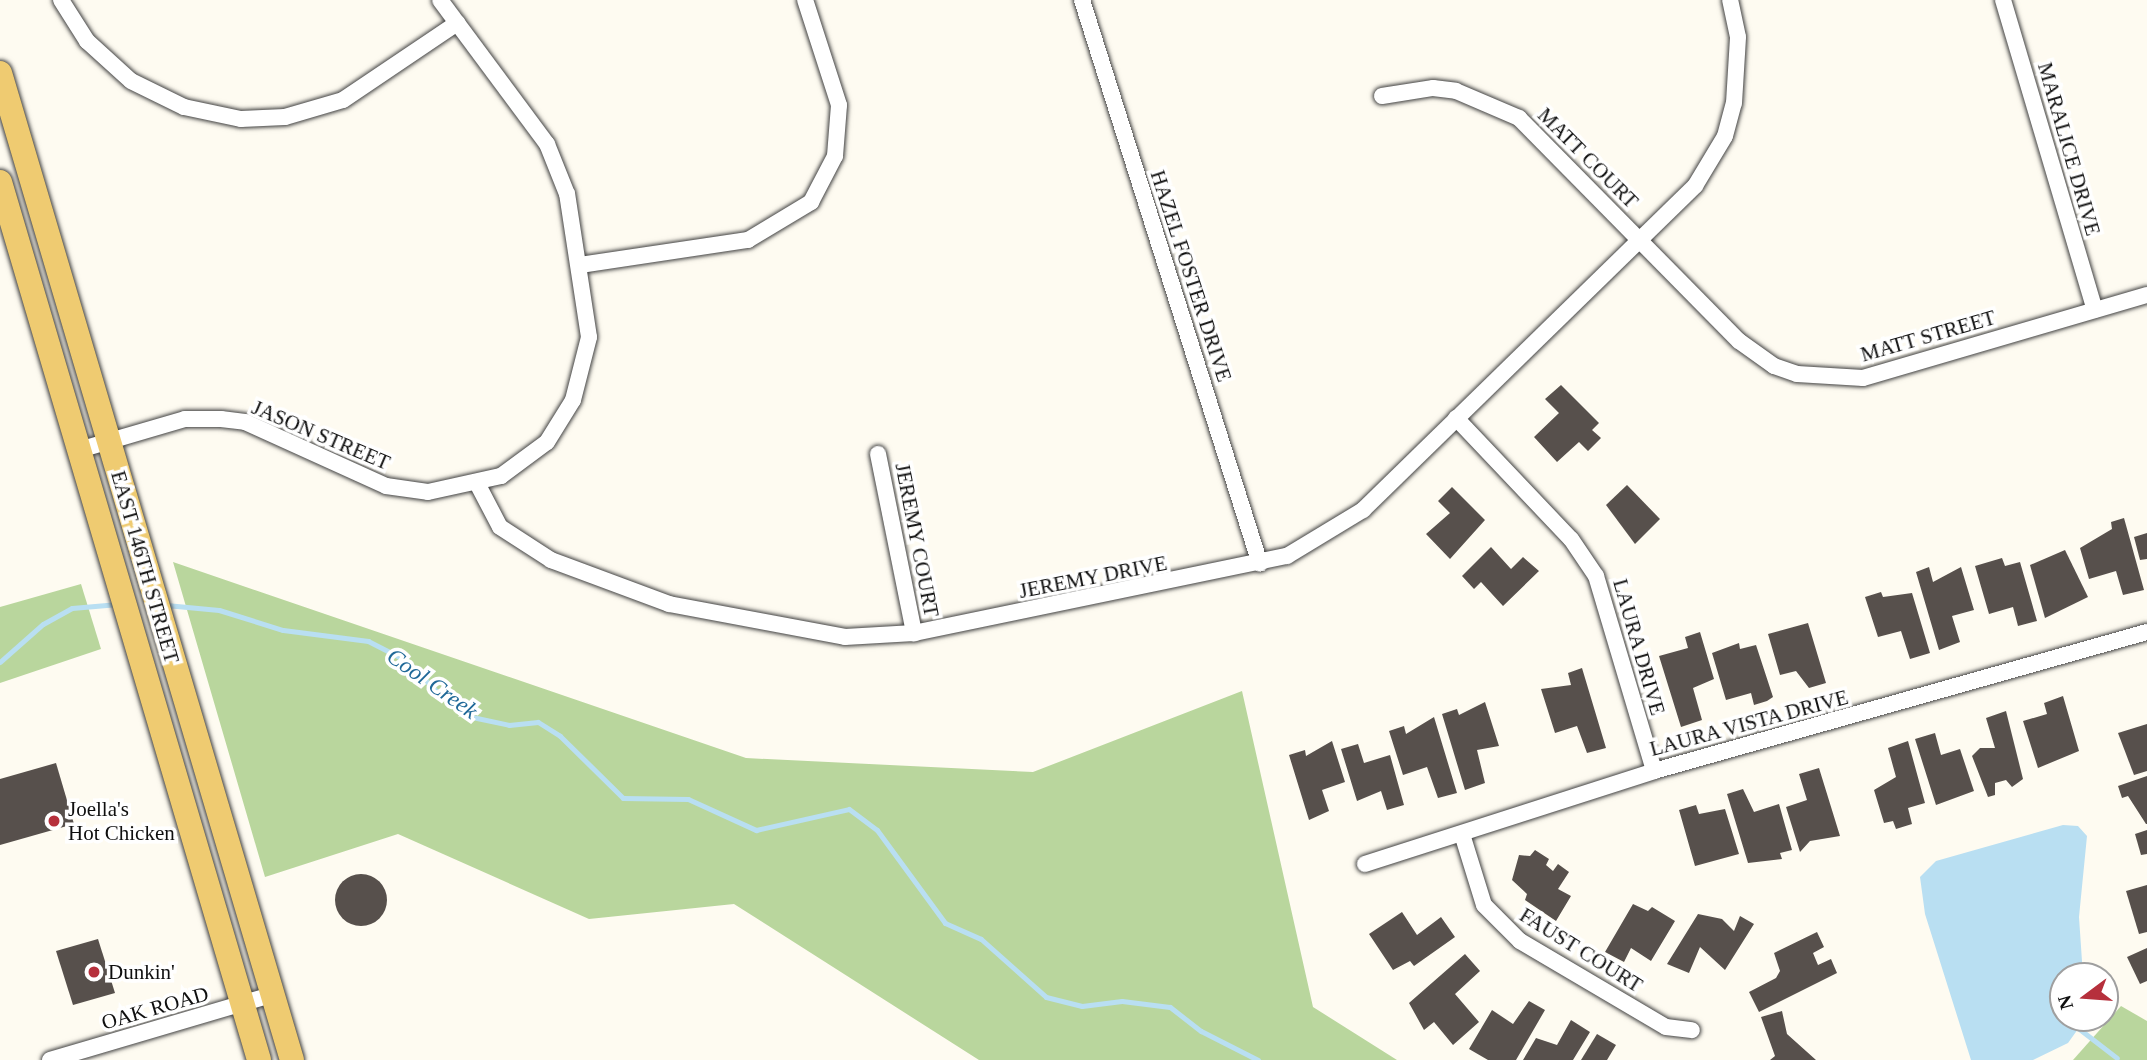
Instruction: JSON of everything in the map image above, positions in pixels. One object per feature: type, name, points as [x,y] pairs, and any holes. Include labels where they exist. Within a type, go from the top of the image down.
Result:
[{"type":"main road","name":"EAST 146TH STREET","points":[[0,73],[292,1060]]},
{"type":"main road","name":"EAST 146TH STREET","points":[[0,182],[258,1060]]},
{"type":"street","points":[[61,0],[87,41],[131,81],[184,107],[241,119],[285,117],[344,100],[457,23]]},
{"type":"street","name":"JASON STREET","points":[[79,450],[185,419],[221,419],[244,422],[386,486],[428,492],[478,485],[540,448],[573,400],[589,337],[568,194],[547,144],[440,0]]},
{"type":"street","points":[[580,265],[748,240],[811,202],[835,156],[839,105],[805,0]]},
{"type":"street","name":"HAZEL FOSTER DRIVE","points":[[1082,0],[1260,564]]},
{"type":"street","name":"JEREMY DRIVE","points":[[478,485],[500,527],[531,549],[669,604],[845,637],[914,633],[1260,564],[1341,527],[1641,241],[1695,186],[1724,135],[1739,70],[1730,0]]},
{"type":"street","name":"MARALICE DRIVE","points":[[2003,0],[2095,310]]},
{"type":"street","name":"MATT COURT","points":[[1382,96],[1433,88],[1500,107],[1543,139],[1641,241]]},
{"type":"street","name":"MATT STREET","points":[[1641,241],[1756,356],[1819,379],[1863,378],[2147,295]]},
{"type":"street","name":"LAURA DRIVE","points":[[1456,418],[1571,539],[1597,576],[1654,771]]},
{"type":"street","name":"JEREMY COURT","points":[[878,454],[914,633]]},
{"type":"street","name":"LAURA VISTA DRIVE","points":[[1365,864],[1654,771],[2147,632]]},
{"type":"street","name":"FAUST COURT","points":[[1462,834],[1484,905],[1520,941],[1666,1027],[1692,1030]]},
{"type":"street","name":"OAK ROAD","points":[[50,1060],[271,995]]},
{"type":"green space","points":[[173,562],[746,758],[1033,772],[1242,691],[1313,1007],[1397,1060],[979,1060],[734,904],[589,919],[398,834],[265,877]]},
{"type":"green space","points":[[81,584],[101,649],[0,683],[0,607]]},
{"type":"green space","points":[[2121,1006],[2147,1021],[2147,1060],[2073,1060],[2098,1032],[2119,1032]]},
{"type":"water","points":[[2063,825],[2078,826],[2087,836],[2079,917],[2082,962],[2049,962],[2049,1032],[2076,1032],[2068,1043],[2033,1060],[1971,1060],[1925,914],[1920,877],[1936,861]]},
{"type":"building","points":[[1561,385],[1599,423],[1592,430],[1601,438],[1588,451],[1579,442],[1557,462],[1534,437],[1559,413],[1545,399]]},
{"type":"building","points":[[1627,485],[1660,519],[1635,544],[1606,505]]},
{"type":"building","points":[[1452,487],[1485,520],[1450,559],[1426,534],[1450,513],[1438,501]]},
{"type":"building","points":[[2124,518],[2144,590],[2123,595],[2116,571],[2089,579],[2080,548],[2112,529],[2111,522]]},
{"type":"building","points":[[2147,533],[2147,559],[2140,560],[2134,537]]},
{"type":"building","points":[[1491,547],[1511,569],[1523,557],[1539,571],[1503,606],[1481,582],[1474,589],[1462,576]]},
{"type":"building","points":[[2065,550],[2088,597],[2045,618],[2030,565]]},
{"type":"building","points":[[2002,558],[2005,566],[2020,562],[2037,621],[2018,626],[2013,607],[1989,614],[1975,566]]},
{"type":"building","points":[[1929,567],[1933,582],[1961,567],[1974,610],[1952,616],[1960,642],[1939,650],[1916,572]]},
{"type":"building","points":[[1881,592],[1883,597],[1912,593],[1930,653],[1910,659],[1901,631],[1878,637],[1865,597]]},
{"type":"building","points":[[1808,623],[1826,683],[1809,688],[1796,671],[1780,675],[1768,634]]},
{"type":"building","points":[[1700,632],[1714,679],[1693,688],[1702,720],[1681,727],[1659,656],[1688,648],[1685,637]]},
{"type":"building","points":[[1739,643],[1740,649],[1756,645],[1773,697],[1767,701],[1754,705],[1751,693],[1726,700],[1712,653]]},
{"type":"building","points":[[1582,668],[1606,748],[1587,753],[1577,726],[1555,733],[1541,689],[1571,685],[1568,673]]},
{"type":"building","points":[[2063,696],[2079,751],[2038,768],[2023,721],[2047,714],[2044,703]]},
{"type":"building","points":[[1485,702],[1499,746],[1477,750],[1485,783],[1465,790],[1442,714],[1457,709],[1459,715]]},
{"type":"building","points":[[2006,711],[2023,779],[2012,787],[2006,780],[1995,783],[1995,795],[1988,797],[1972,756],[1980,748],[1995,748],[1986,718]]},
{"type":"building","points":[[1434,717],[1457,793],[1438,798],[1427,767],[1403,775],[1389,731],[1404,726],[1406,734]]},
{"type":"building","points":[[2147,724],[2147,771],[2134,775],[2118,733]]},
{"type":"building","points":[[1935,733],[1941,755],[1960,749],[1974,791],[1936,805],[1915,739]]},
{"type":"building","points":[[1332,741],[1345,782],[1322,790],[1329,811],[1309,820],[1289,755],[1305,750],[1306,756]]},
{"type":"building","points":[[1908,741],[1925,803],[1908,808],[1912,824],[1896,829],[1893,821],[1884,823],[1874,790],[1896,777],[1888,748]]},
{"type":"building","points":[[1358,744],[1364,763],[1390,755],[1404,805],[1387,810],[1381,791],[1357,801],[1341,749]]},
{"type":"building","points":[[56,763],[74,824],[0,845],[0,779]]},
{"type":"building","points":[[1819,768],[1840,836],[1810,841],[1800,852],[1786,807],[1807,800],[1799,774]]},
{"type":"building","points":[[2147,776],[2146,824],[2128,796],[2122,798],[2118,786]]},
{"type":"building","points":[[1743,789],[1754,812],[1779,804],[1792,850],[1780,853],[1782,859],[1748,863],[1727,794]]},
{"type":"building","points":[[1696,805],[1699,814],[1725,809],[1739,854],[1695,866],[1679,810]]},
{"type":"building","points":[[2147,830],[2147,854],[2141,855],[2135,834]]},
{"type":"building","points":[[1535,850],[1549,859],[1546,865],[1553,871],[1558,864],[1569,872],[1558,889],[1571,896],[1556,921],[1525,900],[1527,894],[1512,880],[1519,855],[1530,856]]},
{"type":"building","points":[[361,874],[380,881],[387,900],[380,919],[361,926],[342,919],[335,900],[342,881]]},
{"type":"building","points":[[2147,885],[2147,932],[2139,934],[2126,891]]},
{"type":"building","points":[[1633,904],[1648,911],[1652,907],[1675,921],[1651,961],[1631,948],[1624,962],[1605,952]]},
{"type":"building","points":[[1402,912],[1417,935],[1441,917],[1455,937],[1414,966],[1410,961],[1393,970],[1369,934]]},
{"type":"building","points":[[1698,914],[1722,919],[1734,931],[1740,916],[1754,924],[1725,970],[1700,947],[1689,973],[1667,964]]},
{"type":"building","points":[[1817,932],[1824,947],[1813,953],[1818,965],[1831,959],[1837,973],[1759,1012],[1749,992],[1776,978],[1780,971],[1774,953]]},
{"type":"building","points":[[98,939],[115,993],[73,1005],[56,951]]},
{"type":"building","points":[[2147,948],[2147,981],[2140,984],[2127,957]]},
{"type":"building","points":[[1465,954],[1480,971],[1455,994],[1479,1022],[1453,1045],[1434,1022],[1424,1030],[1409,1003]]},
{"type":"building","points":[[1529,1001],[1545,1010],[1516,1060],[1488,1060],[1469,1049],[1492,1010],[1513,1024]]},
{"type":"building","points":[[1782,1011],[1787,1034],[1816,1060],[1770,1060],[1775,1056],[1761,1017]]},
{"type":"building","points":[[1571,1020],[1590,1032],[1573,1060],[1523,1060],[1536,1038],[1557,1045]]},
{"type":"building","points":[[1597,1034],[1616,1045],[1607,1060],[1581,1060]]},
{"type":"waterway","name":"Cool Creek","points":[[0,662],[43,624],[72,608],[118,604]]},
{"type":"waterway","name":"Cool Creek","points":[[166,605],[219,610],[283,630],[368,641],[407,661],[440,695],[472,717],[509,725],[538,722],[560,736],[623,798],[688,799],[756,830],[849,809],[877,830],[945,923],[981,939],[1046,997],[1082,1006],[1122,1001],[1170,1007],[1201,1031],[1258,1060]]},
{"type":"waterway","points":[[2083,1032],[2117,1058]]},
{"type":"place","name":"Joella's Hot Chicken","points":[[54,821]]},
{"type":"place","name":"Dunkin'","points":[[94,972]]}]
